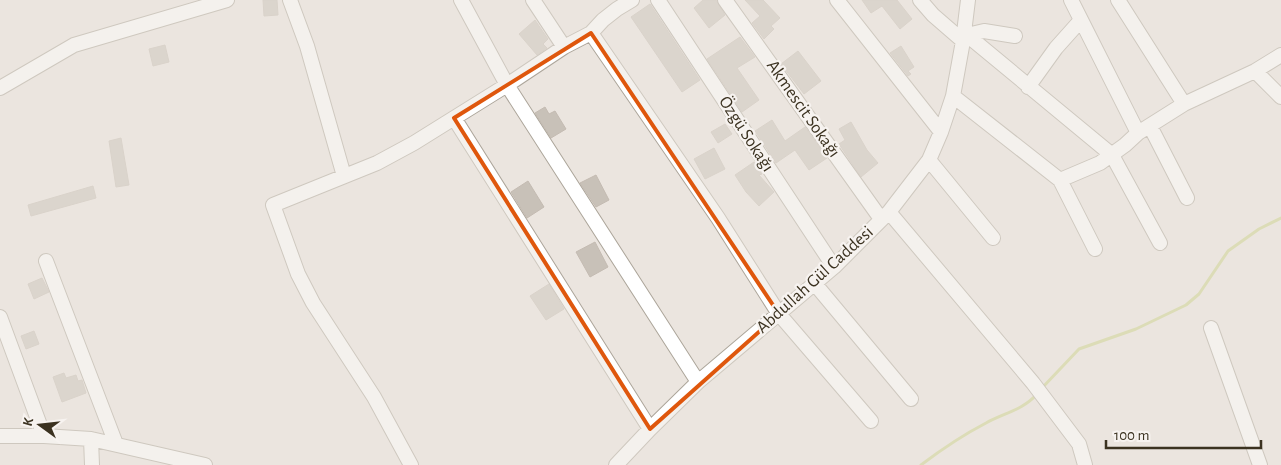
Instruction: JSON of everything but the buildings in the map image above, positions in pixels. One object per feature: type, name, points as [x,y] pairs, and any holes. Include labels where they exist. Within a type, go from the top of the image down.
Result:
[{"type":"street","points":[[0,88],[74,46],[227,0]]},
{"type":"street","points":[[290,0],[307,46],[344,176]]},
{"type":"street","points":[[461,0],[507,85],[698,382]]},
{"type":"street","points":[[532,0],[564,47]]},
{"type":"street","points":[[412,465],[374,397],[313,303],[298,274],[273,205],[376,163],[454,118],[564,47],[591,33],[614,4],[632,0]]},
{"type":"street","name":"Özgü Sokağı","points":[[658,0],[834,267]]},
{"type":"street","name":"Akmescit Sokağı","points":[[725,0],[885,216],[1033,383],[1079,444],[1085,465]]},
{"type":"street","points":[[838,0],[942,132]]},
{"type":"street","points":[[920,0],[932,15],[965,37],[1112,155],[1160,243]]},
{"type":"street","name":"Abdullah Gül Caddesi","points":[[616,465],[650,428],[698,382],[834,267],[885,216],[929,160],[942,132],[953,96],[965,37],[968,0]]},
{"type":"street","points":[[1071,0],[1144,129],[1187,198]]},
{"type":"street","points":[[1118,0],[1184,104]]},
{"type":"street","points":[[1028,87],[1056,48],[1081,20]]},
{"type":"street","points":[[965,37],[984,31],[1015,36]]},
{"type":"street","points":[[591,33],[718,218],[779,314],[871,422]]},
{"type":"street","points":[[1060,180],[1087,170],[1112,155],[1144,129],[1184,104],[1255,71],[1281,55]]},
{"type":"street","points":[[1255,71],[1281,97]]},
{"type":"street","points":[[953,96],[1060,180],[1095,249]]},
{"type":"street","points":[[454,118],[650,428]]},
{"type":"street","points":[[929,160],[993,238]]},
{"type":"street","points":[[46,260],[116,444]]},
{"type":"street","points":[[815,284],[911,399]]},
{"type":"street","points":[[0,317],[44,436]]},
{"type":"street","points":[[1211,328],[1260,465]]},
{"type":"street","points":[[0,436],[91,439],[186,463],[205,465]]},
{"type":"street","points":[[91,439],[92,465]]},
{"type":"highlighted area","points":[[591,33],[779,314],[650,429],[454,118]]},
{"type":"waterway","points":[[1042,388],[1079,349],[1136,329],[1186,305],[1199,294],[1228,251],[1259,229],[1281,218]]},
{"type":"waterway","points":[[921,465],[961,437],[1019,408],[1037,394]]}]
